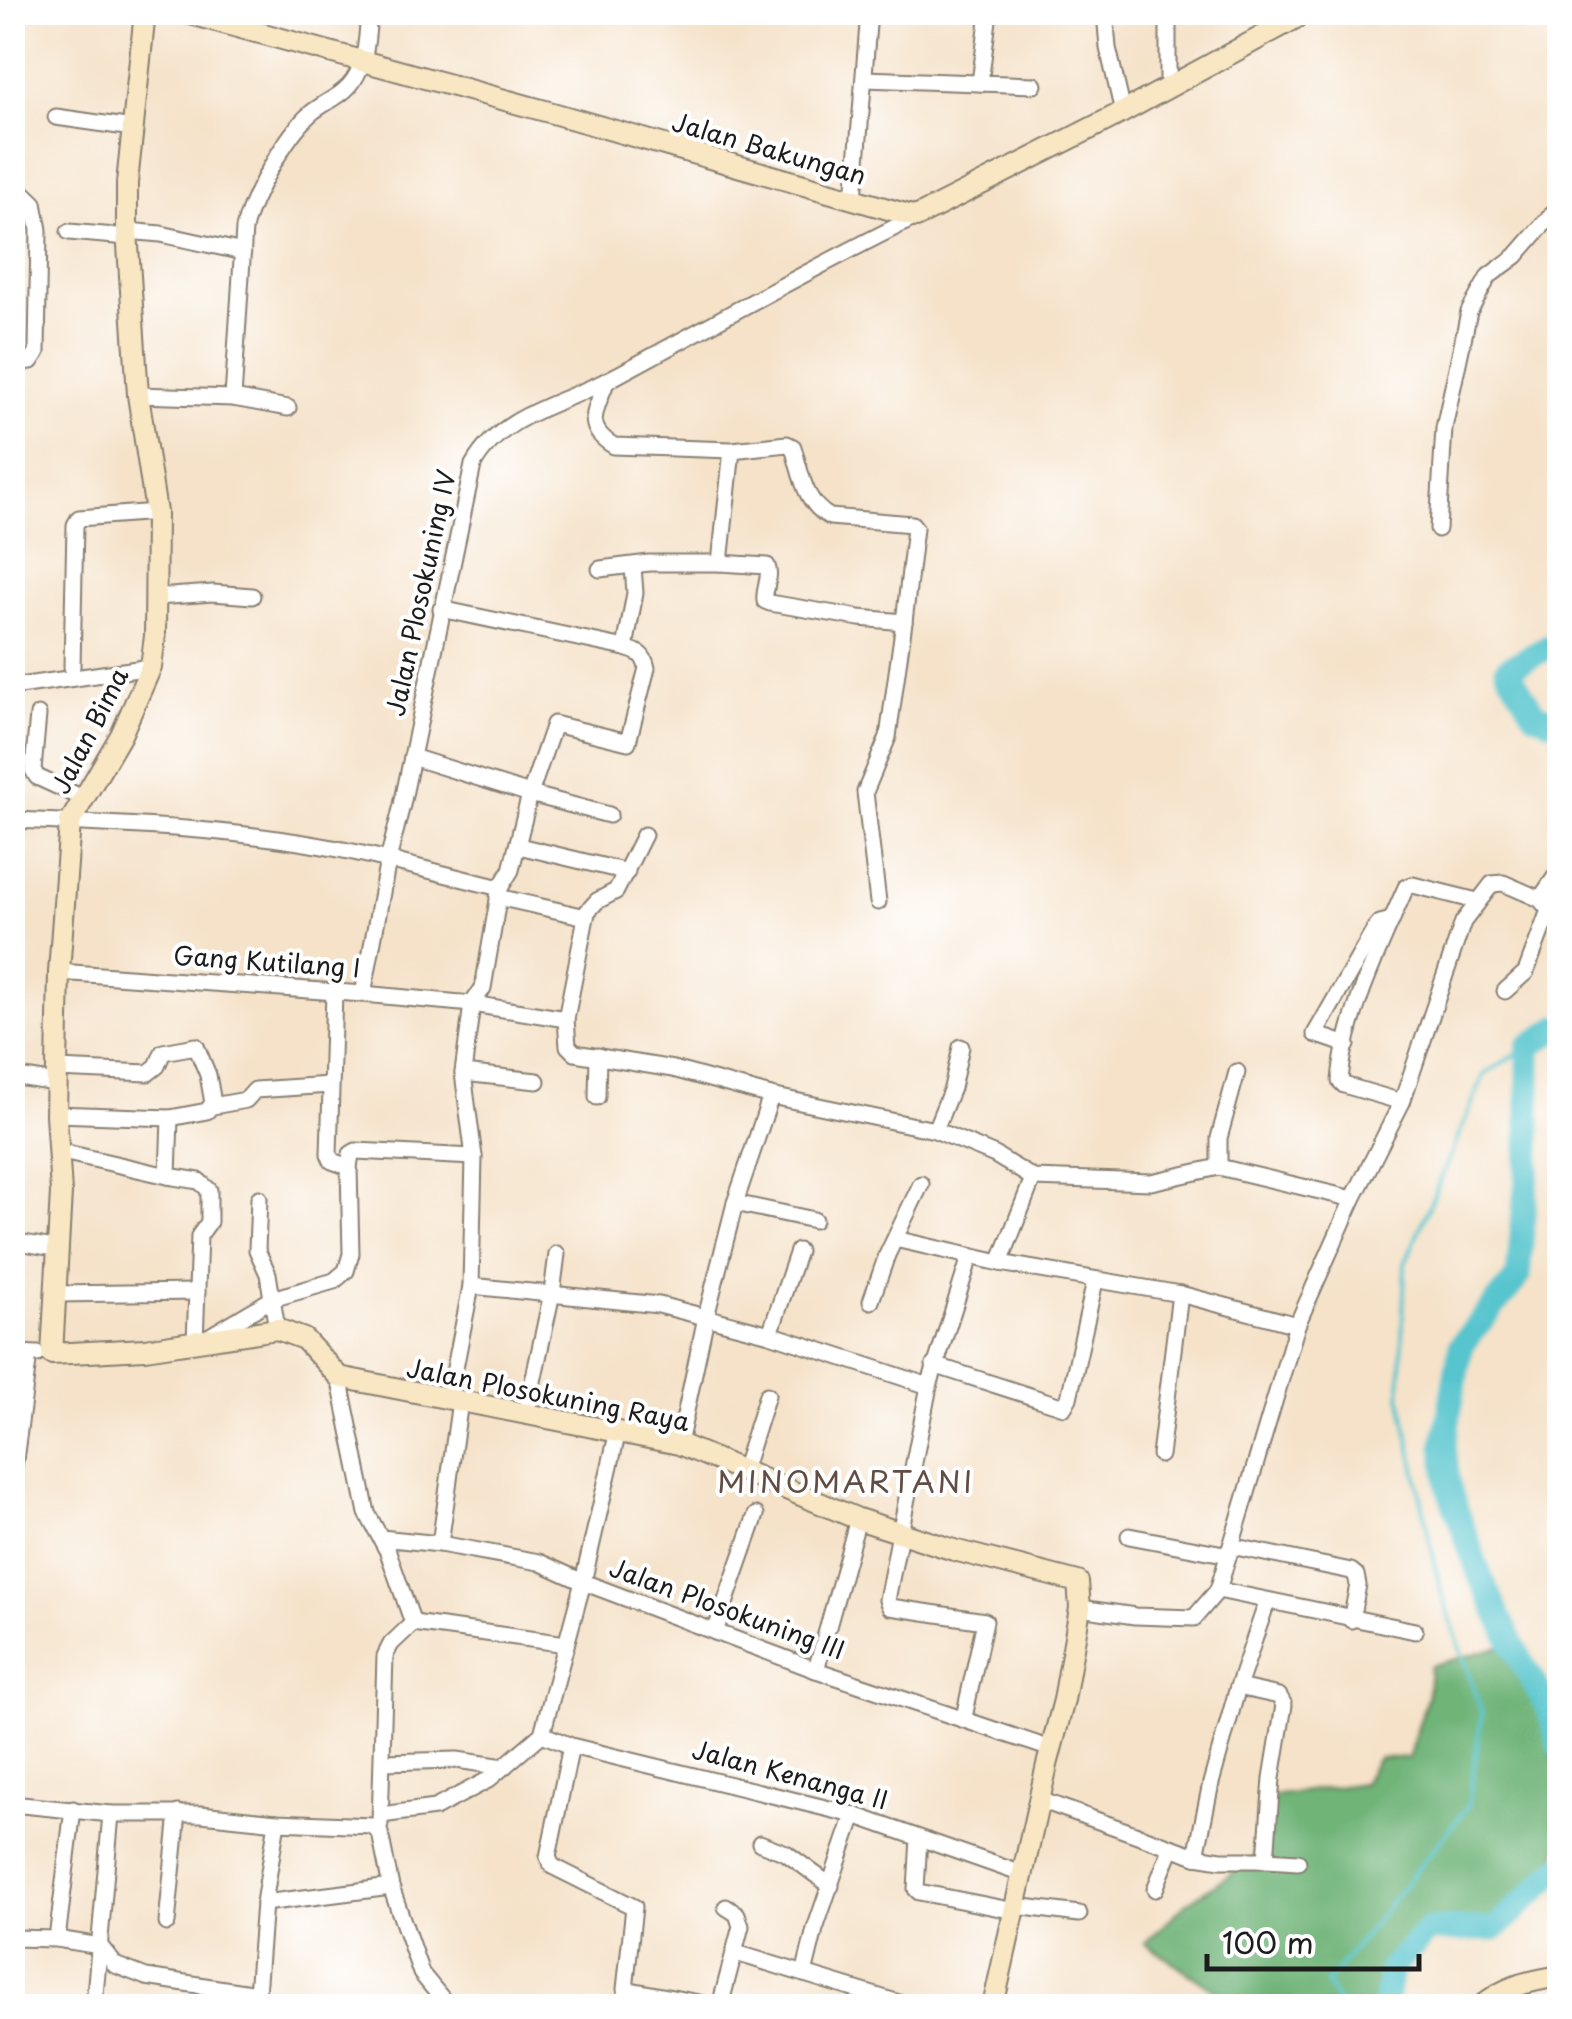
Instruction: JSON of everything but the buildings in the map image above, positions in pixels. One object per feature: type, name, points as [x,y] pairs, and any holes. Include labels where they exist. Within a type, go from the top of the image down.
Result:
[{"type":"street","name":"Jalan Bima","points":[[52,1354],[62,1193],[56,1114],[59,972],[70,822],[121,735],[150,667],[156,598],[156,512],[138,394],[127,234],[127,183],[145,12]]},
{"type":"street","name":"Jalan Bakungan","points":[[183,12],[916,217]]},
{"type":"street","points":[[234,398],[249,211],[296,130],[310,114],[353,82],[364,61],[370,12]]},
{"type":"street","points":[[854,199],[869,12]]},
{"type":"street","points":[[980,83],[989,12]]},
{"type":"street","points":[[1105,12],[1108,48],[1124,112]]},
{"type":"street","points":[[1168,12],[1168,86]]},
{"type":"street","points":[[916,217],[1124,112],[1307,12]]},
{"type":"street","points":[[864,79],[1034,85]]},
{"type":"street","points":[[56,117],[133,128]]},
{"type":"street","points":[[12,182],[34,203],[39,230],[37,352],[31,361],[12,362]]},
{"type":"street","points":[[1438,529],[1444,428],[1469,312],[1489,276],[1516,256],[1560,205]]},
{"type":"street","points":[[876,206],[880,234]]},
{"type":"street","name":"Jalan Plosokuning IV","points":[[363,994],[441,609],[473,465],[485,444],[531,412],[607,380],[916,217]]},
{"type":"street","points":[[69,232],[161,234],[243,252]]},
{"type":"street","points":[[607,380],[594,429],[614,446],[732,450],[791,445],[806,492],[819,510],[830,517],[912,524],[915,528],[888,737],[865,792],[878,902]]},
{"type":"street","points":[[138,394],[234,398],[288,408]]},
{"type":"street","points":[[720,563],[732,450]]},
{"type":"street","points":[[72,667],[78,518],[156,512]]},
{"type":"street","points":[[600,570],[649,563],[767,566],[765,601],[904,622]]},
{"type":"street","points":[[625,648],[635,593],[632,567]]},
{"type":"street","points":[[156,598],[252,596]]},
{"type":"street","points":[[440,1544],[471,1286],[474,1157],[463,1072],[472,1004],[483,988],[499,892],[512,870],[530,794],[554,724],[628,742],[646,668],[639,652],[441,609]]},
{"type":"street","points":[[12,687],[150,667]]},
{"type":"street","points":[[38,715],[34,770],[37,778],[85,799]]},
{"type":"street","points":[[412,757],[609,815]]},
{"type":"street","points":[[12,820],[216,832],[350,850],[586,917]]},
{"type":"street","points":[[644,835],[616,891],[591,906],[586,917],[566,1019],[568,1046],[575,1052],[673,1069],[771,1096],[935,1130],[996,1155],[1033,1178],[1150,1182],[1220,1168],[1354,1199]]},
{"type":"street","points":[[519,846],[627,872]]},
{"type":"street","points":[[1540,899],[1560,870]]},
{"type":"street","points":[[993,2006],[1064,1700],[1080,1608],[1135,1616],[1194,1618],[1218,1590],[1297,1325],[1402,1102],[1463,922],[1496,882],[1540,899],[1549,910],[1531,964],[1504,991]]},
{"type":"street","points":[[1402,1102],[1344,1085],[1340,1077],[1368,978],[1406,887],[1413,884],[1477,901]]},
{"type":"street","points":[[1347,1045],[1315,1034],[1375,928],[1392,920]]},
{"type":"street","name":"Gang Kutilang I","points":[[59,972],[472,1004],[566,1019]]},
{"type":"street","points":[[334,992],[329,1154],[332,1161],[349,1167]]},
{"type":"street","points":[[12,1076],[148,1073],[158,1066],[163,1052],[196,1046],[208,1075],[213,1106]]},
{"type":"street","points":[[935,1130],[952,1088],[961,1047]]},
{"type":"street","points":[[596,1097],[598,1056]]},
{"type":"street","points":[[463,1072],[537,1081]]},
{"type":"street","points":[[1220,1168],[1220,1138],[1238,1072]]},
{"type":"street","points":[[56,1114],[170,1118],[246,1100],[255,1090],[330,1085]]},
{"type":"street","points":[[680,1444],[735,1203],[771,1096]]},
{"type":"street","points":[[168,1176],[170,1118]]},
{"type":"street","points":[[58,1151],[200,1180],[209,1190],[208,1222],[200,1236],[196,1292],[199,1341]]},
{"type":"street","points":[[12,1482],[21,1354],[127,1351],[199,1341],[274,1310],[334,1281],[346,1270],[351,1254],[351,1154],[474,1157]]},
{"type":"street","points":[[1000,1263],[1033,1178]]},
{"type":"street","points":[[872,1301],[921,1184]]},
{"type":"street","points":[[258,1198],[258,1253],[268,1274],[274,1310],[339,1377],[367,1513],[407,1600],[412,1623]]},
{"type":"street","points":[[735,1203],[814,1220]]},
{"type":"street","points":[[895,1239],[1000,1263],[1180,1294],[1297,1325]]},
{"type":"street","points":[[12,1241],[60,1249]]},
{"type":"street","points":[[770,1334],[798,1251]]},
{"type":"street","points":[[526,1414],[557,1254]]},
{"type":"street","points":[[964,1717],[985,1621],[888,1604],[929,1386],[970,1257]]},
{"type":"street","points":[[934,1365],[1064,1406],[1095,1281]]},
{"type":"street","points":[[471,1286],[659,1305],[770,1334],[929,1386]]},
{"type":"street","points":[[56,1294],[196,1292]]},
{"type":"street","points":[[1160,1455],[1180,1294]]},
{"type":"street","points":[[199,1341],[274,1310]]},
{"type":"street","name":"Jalan Plosokuning Raya","points":[[339,1377],[680,1444],[858,1519],[954,1550],[1070,1578],[1078,1582],[1080,1608]]},
{"type":"street","points":[[742,1471],[767,1395]]},
{"type":"street","points":[[381,1815],[435,1808],[488,1780],[542,1734],[618,1432]]},
{"type":"street","points":[[715,1632],[756,1515]]},
{"type":"street","points":[[816,1670],[858,1519]]},
{"type":"street","points":[[1129,1536],[1351,1571],[1358,1585],[1350,1620]]},
{"type":"street","name":"Jalan Plosokuning III","points":[[381,1538],[539,1562],[816,1670],[1051,1748]]},
{"type":"street","points":[[1218,1590],[1415,1631]]},
{"type":"street","points":[[1196,1856],[1211,1783],[1267,1602]]},
{"type":"street","points":[[412,1623],[566,1644]]},
{"type":"street","points":[[412,1623],[385,1656],[380,1833],[391,1887],[422,1973],[448,2006]]},
{"type":"street","points":[[1238,1687],[1279,1696],[1284,1705],[1272,1778],[1266,1860]]},
{"type":"street","name":"Jalan Kenanga II","points":[[542,1734],[571,1746],[854,1815],[1022,1874]]},
{"type":"street","points":[[571,1746],[548,1856],[552,1866],[634,1907],[625,1990],[718,2006],[736,1954],[740,1920],[726,1907]]},
{"type":"street","points":[[384,1762],[457,1760],[504,1767]]},
{"type":"street","points":[[1040,1800],[1196,1856],[1298,1862]]},
{"type":"street","points":[[12,1804],[111,1814],[178,1814],[372,1826],[380,1833]]},
{"type":"street","points":[[57,1939],[73,1809]]},
{"type":"street","points":[[94,2006],[111,1814]]},
{"type":"street","points":[[168,1923],[178,1814]]},
{"type":"street","points":[[804,1974],[815,1929],[854,1815]]},
{"type":"street","points":[[12,1938],[57,1939],[100,1946],[116,1966],[260,2000],[264,1903],[277,1822]]},
{"type":"street","points":[[920,1838],[916,1889],[920,1892],[1078,1914]]},
{"type":"street","points":[[760,1843],[786,1853],[831,1886]]},
{"type":"street","points":[[1155,1889],[1171,1849]]},
{"type":"street","points":[[264,1903],[391,1887]]},
{"type":"street","points":[[736,1954],[909,2006]]},
{"type":"street","points":[[1482,2006],[1497,1992],[1560,1976]]},
{"type":"green space","points":[[1503,1646],[1540,1711],[1559,1779],[1560,1839],[1551,1875],[1494,1925],[1427,1925],[1382,1970],[1379,2006],[1220,2006],[1216,1991],[1145,1943],[1188,1902],[1254,1859],[1259,1798],[1363,1783],[1378,1758],[1409,1758],[1428,1693],[1430,1666]]},
{"type":"waterway","points":[[1560,641],[1507,669],[1535,714],[1560,723]]},
{"type":"waterway","points":[[1560,1027],[1529,1046],[1529,1154],[1518,1277],[1461,1345],[1444,1445],[1449,1489],[1480,1576],[1549,1710],[1560,1745]]},
{"type":"waterway","points":[[1339,2006],[1326,1983],[1468,1806],[1482,1713],[1440,1589],[1400,1395],[1405,1264],[1484,1075],[1529,1046]]},
{"type":"waterway","points":[[1385,2006],[1391,1969],[1428,1930],[1495,1929],[1560,1868]]},
{"type":"district","name":"MINOMARTANI","points":[[846,1483]]}]
